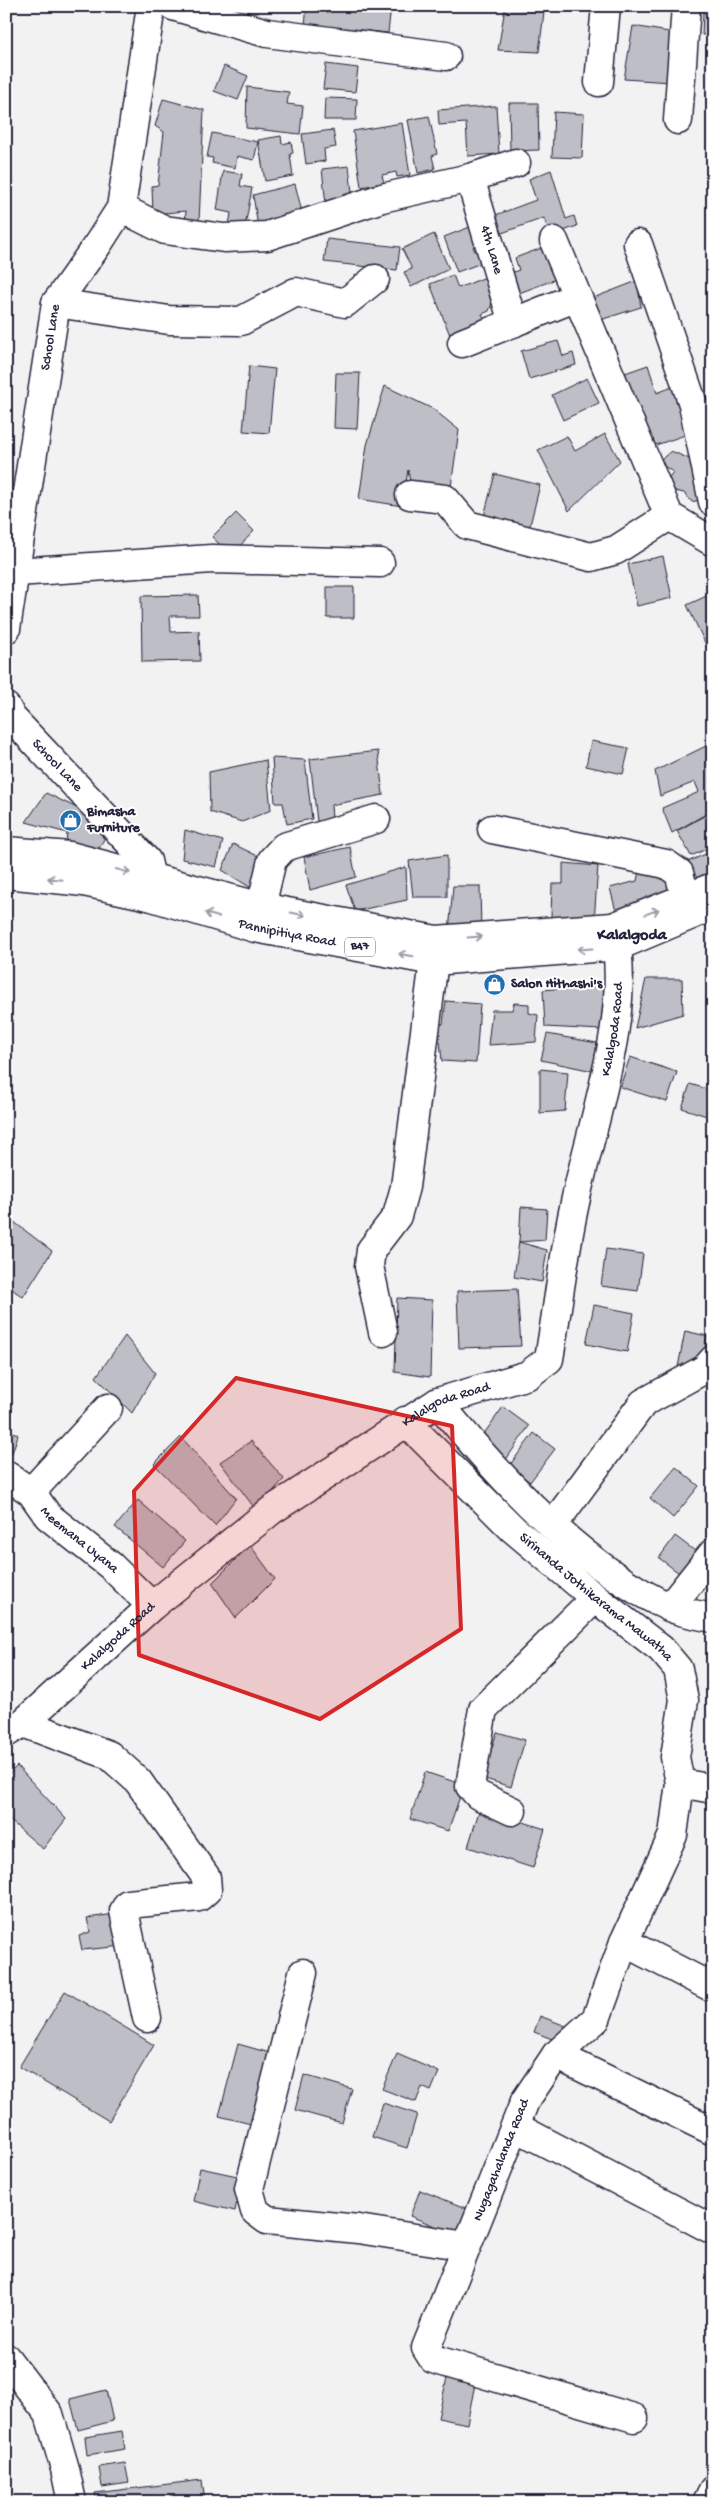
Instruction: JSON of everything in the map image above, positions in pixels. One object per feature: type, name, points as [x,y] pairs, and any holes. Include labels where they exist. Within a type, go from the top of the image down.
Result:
[{"type":"street","name":"School Lane","points":[[6,629],[56,302],[98,244],[121,208],[151,6]]},
{"type":"street","points":[[173,6],[267,33],[446,56]]},
{"type":"street","points":[[599,82],[606,6]]},
{"type":"street","points":[[678,120],[686,6]]},
{"type":"street","points":[[121,208],[165,230],[224,238],[267,236],[382,198],[470,178],[516,163]]},
{"type":"street","name":"4th Lane","points":[[470,178],[513,323]]},
{"type":"street","points":[[554,241],[668,516],[713,542]]},
{"type":"street","points":[[638,244],[693,404],[713,502]]},
{"type":"street","points":[[56,302],[169,320],[241,321],[296,292],[345,303],[375,279]]},
{"type":"street","points":[[462,343],[577,297]]},
{"type":"street","points":[[410,495],[445,499],[467,526],[591,557],[616,550],[668,516]]},
{"type":"street","points":[[16,572],[212,560],[380,563]]},
{"type":"street","name":"School Lane","points":[[6,707],[12,718],[147,862],[150,887]]},
{"type":"street","points":[[266,908],[264,894],[272,860],[284,847],[376,819]]},
{"type":"street","points":[[492,829],[666,864],[679,873],[686,898]]},
{"type":"street","name":"Pannipitiya Road","points":[[6,851],[70,856],[254,928],[434,960],[615,937],[713,906]]},
{"type":"street","name":"Pannipitiya Road","points":[[6,874],[150,887],[436,940],[615,937],[686,898],[713,887]]},
{"type":"street","name":"Kalalgoda Road","points":[[14,1728],[152,1606],[272,1510],[405,1421],[438,1402],[528,1375],[549,1359],[575,1200],[617,1024],[615,937]]},
{"type":"street","points":[[383,1332],[369,1266],[371,1250],[397,1216],[405,1187],[434,960]]},
{"type":"street","points":[[553,1526],[643,1404],[705,1369],[713,1360]]},
{"type":"street","points":[[438,1402],[471,1442],[553,1526],[622,1582],[670,1608],[713,1618]]},
{"type":"street","points":[[31,1492],[108,1408]]},
{"type":"street","name":"Sirinanda Jothikarama Mawatha","points":[[405,1421],[514,1529],[595,1598],[661,1649],[678,1669],[684,1700],[675,1757],[680,1783]]},
{"type":"street","name":"Meemana Uyana","points":[[6,1475],[31,1492],[48,1516],[111,1566],[152,1606]]},
{"type":"street","points":[[670,1608],[713,1553]]},
{"type":"street","points":[[512,1811],[478,1795],[470,1786],[483,1709],[595,1598]]},
{"type":"street","points":[[14,1728],[109,1754],[138,1782],[206,1877],[207,1890],[199,1897],[128,1904],[124,1911],[147,2018]]},
{"type":"street","points":[[680,1783],[713,1789]]},
{"type":"street","name":"Nugagahalanda Road","points":[[634,2418],[433,2359],[426,2348],[525,2101],[556,2054],[596,2019],[624,1942],[672,1835],[680,1783]]},
{"type":"street","points":[[624,1942],[713,1988]]},
{"type":"street","points":[[303,1973],[250,2189],[255,2211],[267,2220],[358,2230],[466,2246]]},
{"type":"street","points":[[556,2054],[713,2131]]},
{"type":"street","points":[[516,2127],[713,2230]]},
{"type":"street","points":[[6,2358],[49,2414],[65,2469],[72,2502]]},
{"type":"street","points":[[708,2502],[713,2490]]},
{"type":"highlighted area","points":[[236,1378],[452,1426],[461,1629],[320,1719],[139,1655],[134,1491]]},
{"type":"building","points":[[307,6],[391,6],[388,33],[344,28],[343,39],[304,35]]},
{"type":"building","points":[[505,8],[544,12],[539,52],[498,50]]},
{"type":"building","points":[[703,12],[713,13],[713,35],[702,35]]},
{"type":"building","points":[[633,26],[681,34],[671,82],[624,79]]},
{"type":"building","points":[[326,64],[358,68],[355,92],[323,89]]},
{"type":"building","points":[[224,66],[248,76],[238,100],[214,91]]},
{"type":"building","points":[[247,87],[289,92],[287,104],[303,106],[300,134],[246,128]]},
{"type":"building","points":[[325,98],[357,99],[356,120],[324,120]]},
{"type":"building","points":[[163,99],[204,110],[199,222],[185,222],[186,211],[153,214],[152,186],[158,185],[164,132],[155,126]]},
{"type":"building","points":[[509,103],[538,103],[539,150],[510,151]]},
{"type":"building","points":[[496,106],[499,154],[468,156],[466,123],[439,125],[438,110]]},
{"type":"building","points":[[554,112],[584,114],[582,158],[552,157]]},
{"type":"building","points":[[429,116],[437,154],[432,156],[435,169],[418,173],[408,120]]},
{"type":"building","points":[[402,123],[410,175],[397,177],[396,172],[382,175],[384,183],[361,187],[353,131]]},
{"type":"building","points":[[333,130],[336,147],[324,149],[325,161],[306,164],[302,134]]},
{"type":"building","points":[[212,133],[258,142],[254,160],[237,156],[235,168],[212,163],[213,158],[207,157]]},
{"type":"building","points":[[281,136],[282,144],[291,142],[293,153],[290,154],[293,176],[265,181],[258,140]]},
{"type":"building","points":[[349,166],[353,201],[326,205],[322,169]]},
{"type":"building","points":[[551,170],[566,219],[574,216],[577,226],[550,236],[544,218],[499,234],[493,216],[536,200],[529,179]]},
{"type":"building","points":[[223,171],[242,174],[240,186],[252,188],[245,227],[229,225],[231,213],[217,210]]},
{"type":"building","points":[[295,184],[303,216],[258,227],[253,195]]},
{"type":"building","points":[[470,227],[477,245],[473,246],[475,252],[479,251],[484,262],[457,272],[444,237]]},
{"type":"building","points":[[434,234],[449,269],[411,287],[404,272],[412,269],[402,249]]},
{"type":"building","points":[[327,239],[400,247],[397,270],[324,262]]},
{"type":"building","points":[[547,246],[559,278],[519,293],[511,273],[519,270],[515,258]]},
{"type":"building","points":[[453,275],[458,288],[486,277],[492,294],[489,295],[492,303],[489,311],[482,314],[485,320],[453,343],[430,284]]},
{"type":"building","points":[[637,281],[641,307],[597,321],[588,300]]},
{"type":"building","points":[[558,341],[563,356],[573,353],[576,365],[529,379],[521,351]]},
{"type":"building","points":[[648,365],[657,393],[675,386],[691,433],[650,447],[625,373]]},
{"type":"building","points":[[249,366],[275,369],[269,433],[243,431]]},
{"type":"building","points":[[336,373],[360,373],[357,429],[334,428]]},
{"type":"building","points":[[587,378],[599,403],[563,420],[552,395]]},
{"type":"building","points":[[385,386],[433,409],[459,430],[450,494],[411,488],[408,470],[402,506],[359,499],[367,445]]},
{"type":"building","points":[[605,434],[620,461],[569,511],[538,450],[567,436],[575,451]]},
{"type":"building","points":[[671,451],[701,464],[703,499],[692,502],[684,493],[675,491],[667,480],[673,472],[658,462]]},
{"type":"building","points":[[495,474],[540,485],[528,533],[483,520]]},
{"type":"building","points":[[236,513],[254,531],[231,555],[212,537]]},
{"type":"building","points":[[663,556],[672,598],[637,606],[628,564]]},
{"type":"building","points":[[327,587],[354,587],[354,618],[327,618]]},
{"type":"building","points":[[713,593],[713,645],[707,647],[687,605]]},
{"type":"building","points":[[198,595],[199,616],[170,616],[171,632],[199,631],[200,661],[142,662],[141,596]]},
{"type":"building","points":[[591,741],[629,748],[623,774],[586,766]]},
{"type":"building","points":[[708,745],[713,755],[713,810],[672,833],[662,808],[699,792],[695,782],[660,796],[655,771]]},
{"type":"building","points":[[378,751],[383,795],[331,805],[332,819],[317,822],[310,759]]},
{"type":"building","points":[[272,758],[305,760],[312,819],[287,824],[283,803],[275,803]]},
{"type":"building","points":[[266,760],[271,810],[242,822],[210,812],[209,772]]},
{"type":"building","points":[[46,793],[81,810],[97,826],[104,839],[98,851],[66,842],[67,833],[26,822]]},
{"type":"building","points":[[713,811],[713,846],[691,856],[677,831]]},
{"type":"building","points":[[185,830],[223,841],[216,867],[182,859]]},
{"type":"building","points":[[233,844],[264,859],[253,889],[222,870]]},
{"type":"building","points":[[350,847],[356,877],[310,890],[304,857]]},
{"type":"building","points":[[713,851],[713,878],[696,885],[687,862]]},
{"type":"building","points":[[447,855],[447,897],[413,897],[409,861]]},
{"type":"building","points":[[563,863],[598,866],[594,922],[551,917],[552,884],[563,884]]},
{"type":"building","points":[[406,867],[407,900],[355,911],[346,885]]},
{"type":"building","points":[[639,870],[671,879],[679,895],[618,919],[610,888],[637,881]]},
{"type":"building","points":[[453,886],[480,886],[481,932],[449,932]]},
{"type":"building","points":[[646,979],[682,979],[683,1014],[635,1028]]},
{"type":"building","points":[[616,983],[611,1009],[602,1012],[601,1030],[545,1027],[543,990]]},
{"type":"building","points":[[446,1001],[480,1004],[476,1063],[442,1061],[440,1041],[434,1040],[436,1024],[443,1024]]},
{"type":"building","points":[[514,1003],[529,1004],[529,1013],[538,1015],[536,1042],[488,1045],[492,1010],[512,1010]]},
{"type":"building","points":[[547,1034],[597,1043],[593,1071],[541,1060]]},
{"type":"building","points":[[630,1057],[677,1072],[667,1102],[620,1087]]},
{"type":"building","points":[[540,1069],[568,1072],[565,1111],[540,1113]]},
{"type":"building","points":[[690,1084],[713,1091],[713,1118],[682,1108]]},
{"type":"building","points":[[521,1207],[547,1209],[545,1240],[519,1242]]},
{"type":"building","points":[[14,1222],[52,1251],[23,1297],[6,1285],[6,1236]]},
{"type":"building","points":[[519,1242],[547,1250],[542,1282],[514,1277]]},
{"type":"building","points":[[606,1249],[643,1254],[638,1291],[601,1286]]},
{"type":"building","points":[[517,1289],[521,1346],[459,1348],[457,1291]]},
{"type":"building","points":[[397,1298],[432,1300],[430,1377],[395,1372]]},
{"type":"building","points":[[594,1305],[634,1313],[627,1352],[586,1344]]},
{"type":"building","points":[[685,1331],[707,1336],[701,1371],[678,1367]]},
{"type":"building","points":[[125,1336],[155,1373],[132,1413],[96,1377]]},
{"type":"building","points":[[503,1407],[529,1426],[505,1461],[478,1442]]},
{"type":"building","points":[[6,1427],[18,1435],[12,1453],[6,1449]]},
{"type":"building","points":[[534,1433],[555,1449],[530,1482],[509,1466]]},
{"type":"building","points":[[181,1437],[236,1498],[215,1526],[154,1464]]},
{"type":"building","points":[[251,1441],[284,1479],[256,1510],[220,1462]]},
{"type":"building","points":[[676,1467],[699,1486],[673,1518],[650,1498]]},
{"type":"building","points":[[138,1500],[185,1541],[163,1567],[115,1527]]},
{"type":"building","points":[[675,1536],[703,1557],[687,1579],[659,1558]]},
{"type":"building","points":[[250,1545],[275,1579],[236,1618],[212,1583]]},
{"type":"building","points":[[497,1732],[525,1740],[511,1787],[482,1778]]},
{"type":"building","points":[[17,1766],[66,1819],[43,1849],[6,1817],[6,1777]]},
{"type":"building","points":[[425,1772],[464,1785],[448,1831],[410,1819]]},
{"type":"building","points":[[480,1808],[545,1829],[533,1868],[468,1847]]},
{"type":"building","points":[[122,1913],[124,1946],[82,1950],[79,1936],[90,1932],[87,1918]]},
{"type":"building","points":[[65,1991],[154,2045],[109,2121],[19,2067]]},
{"type":"building","points":[[540,2016],[571,2028],[565,2044],[534,2032]]},
{"type":"building","points":[[238,2044],[270,2053],[251,2124],[219,2116]]},
{"type":"building","points":[[397,2054],[439,2072],[431,2091],[422,2087],[416,2102],[382,2089]]},
{"type":"building","points":[[304,2075],[352,2089],[342,2123],[295,2110]]},
{"type":"building","points":[[383,2103],[417,2114],[407,2148],[372,2137]]},
{"type":"building","points":[[200,2168],[242,2177],[235,2211],[193,2201]]},
{"type":"building","points":[[420,2190],[468,2209],[457,2235],[410,2216]]},
{"type":"building","points":[[448,2373],[476,2379],[467,2424],[438,2418]]},
{"type":"building","points":[[106,2390],[113,2421],[78,2430],[70,2399]]},
{"type":"building","points":[[122,2431],[125,2449],[87,2455],[85,2437]]},
{"type":"building","points":[[125,2463],[129,2483],[102,2487],[99,2467]]},
{"type":"building","points":[[202,2480],[205,2502],[96,2502],[95,2493]]},
{"type":"place","name":"Bimasha Furniture","points":[[71,820]]},
{"type":"place","name":"Salon Hithashi's","points":[[495,984]]},
{"type":"district","name":"Kalalgoda","points":[[632,936]]}]
